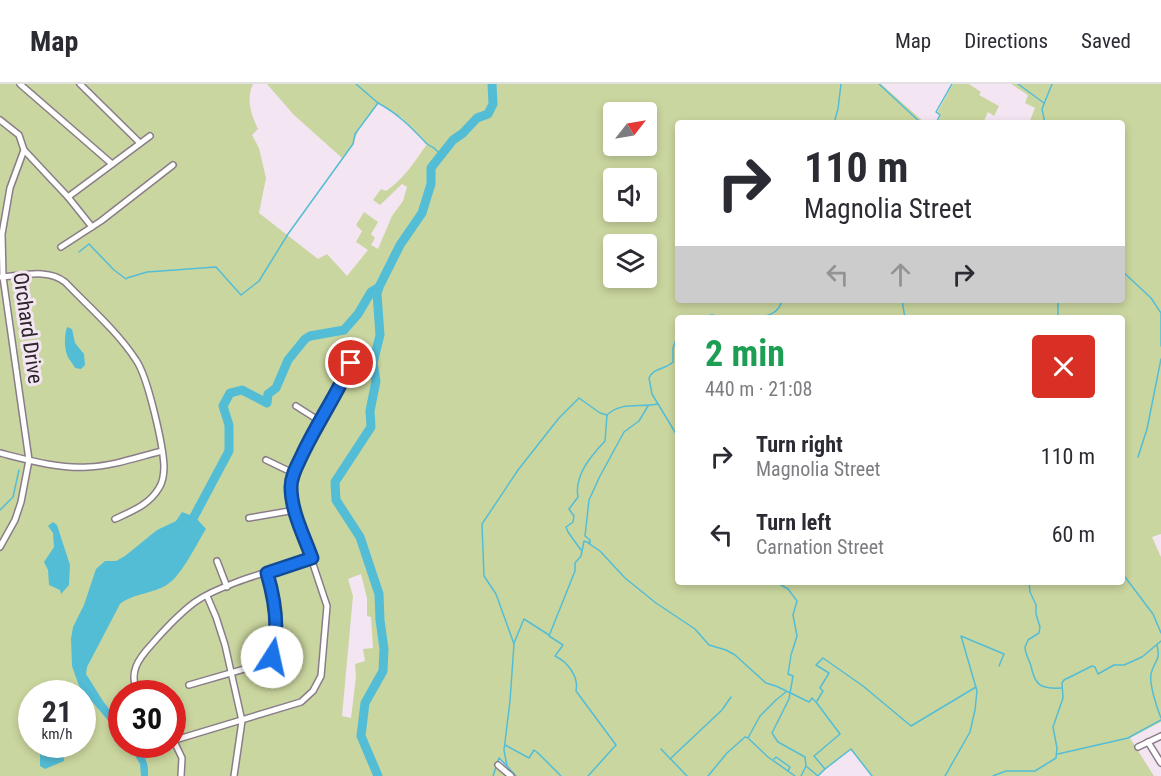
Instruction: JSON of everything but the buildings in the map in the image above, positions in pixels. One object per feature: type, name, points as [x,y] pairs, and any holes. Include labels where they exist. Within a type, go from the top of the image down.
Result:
[{"type":"street","points":[[20,84],[111,164]]},
{"type":"street","points":[[80,84],[140,143]]},
{"type":"street","points":[[0,120],[19,135],[24,150],[68,197],[92,227]]},
{"type":"street","points":[[68,197],[150,136]]},
{"type":"street","name":"Orchard Drive","points":[[0,547],[15,520],[21,502],[29,460],[1,277],[2,234],[10,188],[24,150]]},
{"type":"street","points":[[61,247],[92,227],[173,165]]},
{"type":"street","points":[[1,277],[47,273],[57,276],[124,344],[138,362],[146,380],[162,451],[163,476],[154,496],[145,505],[115,519]]},
{"type":"street","points":[[186,735],[301,702],[313,691],[321,676],[327,606],[295,510],[291,486],[293,473],[318,420],[343,381],[351,363]]},
{"type":"street","points":[[296,406],[318,420]]},
{"type":"street","points":[[0,453],[29,460],[88,467],[112,464],[162,451]]},
{"type":"street","points":[[266,460],[293,473]]},
{"type":"street","points":[[249,518],[295,510]]},
{"type":"street","points":[[134,680],[133,675],[137,662],[176,618],[196,601],[227,587],[312,558]]},
{"type":"street","points":[[217,561],[227,587]]},
{"type":"street","points":[[189,685],[262,664],[272,657],[277,625],[272,588],[267,573]]},
{"type":"street","points":[[207,596],[225,645],[243,720],[234,776]]},
{"type":"street","points":[[1138,747],[1161,736]]},
{"type":"street","points":[[1148,742],[1161,763]]},
{"type":"street","points":[[181,776],[182,758]]},
{"type":"street","points":[[498,765],[511,776]]},
{"type":"green space","points":[[0,84],[253,84],[250,106],[258,129],[252,135],[259,148],[266,178],[259,213],[318,259],[327,254],[347,276],[368,250],[356,242],[362,231],[356,225],[364,212],[378,222],[371,234],[375,238],[371,245],[378,249],[392,216],[403,201],[407,187],[402,184],[380,205],[373,200],[381,189],[386,191],[398,181],[427,144],[402,118],[378,103],[360,126],[353,144],[342,158],[294,115],[267,84],[881,84],[922,120],[675,120],[675,303],[1125,303],[1125,120],[1030,120],[1035,108],[1025,103],[1028,95],[1011,84],[1161,84],[1161,534],[1152,537],[1161,557],[1161,722],[1130,738],[1154,776],[872,776],[851,749],[817,776],[516,776],[499,759],[496,765],[509,776],[0,776]],"holes":[[[361,574],[367,598],[367,616],[371,617],[373,648],[363,649],[365,661],[355,664],[356,677],[351,718],[342,716],[353,596],[348,579]]]},
{"type":"green space","points":[[953,84],[969,84],[981,92],[979,95],[999,106],[994,116],[988,112],[984,120],[938,120],[941,115],[937,113]]},
{"type":"water","points":[[67,327],[72,329],[75,343],[84,354],[85,365],[81,369],[75,368],[67,356],[65,335]]},
{"type":"water","points":[[182,512],[195,517],[206,529],[173,580],[156,590],[125,600],[120,604],[87,667],[86,674],[90,680],[77,680],[72,666],[73,627],[84,605],[96,569],[105,561],[116,561],[125,556],[157,530],[176,521]]},
{"type":"water","points":[[53,522],[57,525],[70,565],[69,585],[61,594],[60,590],[49,585],[48,570],[44,562],[54,547],[53,533],[48,526]]},
{"type":"water","points":[[96,690],[108,708],[108,721],[96,706]]},
{"type":"water","points":[[40,758],[64,758],[64,761],[45,769],[40,766]]},
{"type":"water","points":[[136,758],[145,758],[148,776],[141,776],[140,764]]},
{"type":"waterway","points":[[127,278],[147,272],[216,267],[241,295],[259,281],[288,234],[353,144],[355,134],[378,103],[356,84]]},
{"type":"waterway","points":[[189,526],[229,451],[229,425],[223,406],[230,393],[242,390],[267,403],[268,394],[276,388],[288,360],[305,339],[344,330],[358,314],[371,292],[379,287],[400,245],[422,213],[431,184],[431,168],[453,140],[477,118],[488,114],[493,104],[492,84]]},
{"type":"waterway","points":[[835,120],[841,84]]},
{"type":"waterway","points":[[879,84],[918,120]]},
{"type":"waterway","points":[[938,120],[940,115],[936,112],[952,84]]},
{"type":"waterway","points":[[1018,84],[1044,103]]},
{"type":"waterway","points":[[1044,120],[1042,109],[1052,84]]},
{"type":"waterway","points":[[378,103],[404,121],[440,155]]},
{"type":"waterway","points":[[79,252],[89,244],[126,279]]},
{"type":"waterway","points":[[1125,274],[1151,298],[1161,313],[1161,346]]},
{"type":"waterway","points":[[378,776],[361,736],[365,703],[383,671],[384,649],[379,594],[360,537],[336,500],[335,482],[371,427],[370,411],[376,381],[373,363],[380,335],[377,294],[379,287]]},
{"type":"waterway","points":[[767,315],[776,311],[781,303]]},
{"type":"waterway","points":[[902,303],[904,315]]},
{"type":"waterway","points":[[1058,303],[1058,315]]},
{"type":"waterway","points":[[675,343],[673,362],[654,372],[649,378],[652,394],[675,432]]},
{"type":"waterway","points":[[1138,457],[1147,429],[1161,359]]},
{"type":"waterway","points":[[516,776],[507,766],[504,750],[514,644],[496,594],[484,576],[482,524],[518,470],[559,418],[579,398],[600,413],[607,415]]},
{"type":"waterway","points":[[581,550],[566,527],[573,522],[574,516],[569,509],[578,497],[577,489],[585,466],[605,441],[607,415],[625,406],[658,404]]},
{"type":"waterway","points":[[588,776],[616,745],[576,691],[576,680],[572,671],[555,656],[563,645],[549,636],[575,571],[575,563],[581,556],[584,541],[590,543],[585,536],[589,500],[624,432],[639,421],[648,406]]},
{"type":"waterway","points":[[0,510],[13,497],[19,470]]},
{"type":"waterway","points":[[588,543],[600,551],[625,578],[656,603],[695,629],[709,645],[735,655],[766,683],[809,702],[812,698],[816,702],[840,734],[814,756],[825,769],[818,776],[806,766]]},
{"type":"waterway","points":[[1125,577],[1153,614],[1161,633]]},
{"type":"waterway","points":[[781,585],[788,589],[797,601],[793,615],[797,636],[788,674],[793,676],[789,699],[772,733],[778,742],[805,757],[806,766],[801,776]]},
{"type":"waterway","points":[[1029,585],[1040,627],[1039,633],[1028,640],[1025,647],[1026,652],[1037,682],[1044,687],[1061,688]]},
{"type":"waterway","points":[[514,643],[524,619],[549,635]]},
{"type":"waterway","points":[[945,776],[970,732],[975,710],[977,691],[961,636],[1004,654],[999,666]]},
{"type":"waterway","points":[[993,776],[1006,771],[1035,771],[1056,758],[1057,748],[1053,727],[1063,698],[1062,683],[1064,680],[1092,666],[1098,674],[1114,665],[1124,665],[1142,657],[1161,641]]},
{"type":"waterway","points":[[1157,645],[1158,658],[1152,669],[1151,684],[1161,718]]},
{"type":"waterway","points":[[817,701],[823,691],[820,688],[829,673],[816,665],[823,658],[863,686],[911,726],[976,687]]},
{"type":"waterway","points":[[708,776],[727,753],[745,737],[748,738],[760,716],[786,692]]},
{"type":"waterway","points":[[670,759],[722,710],[731,697]]},
{"type":"waterway","points":[[1058,754],[1128,738],[1161,720]]},
{"type":"waterway","points":[[749,739],[768,757],[795,776]]},
{"type":"waterway","points":[[505,745],[529,758],[534,750],[561,776]]},
{"type":"waterway","points":[[661,749],[687,776]]},
{"type":"waterway","points":[[825,769],[851,749],[872,776]]},
{"type":"waterway","points":[[774,759],[776,757],[790,767],[788,771]]},
{"type":"waterway","points":[[493,776],[499,758],[507,766]]},
{"type":"route","points":[[272,657],[277,625],[272,588],[267,573],[312,558],[292,497],[293,473],[318,420],[343,381],[351,363]]}]
